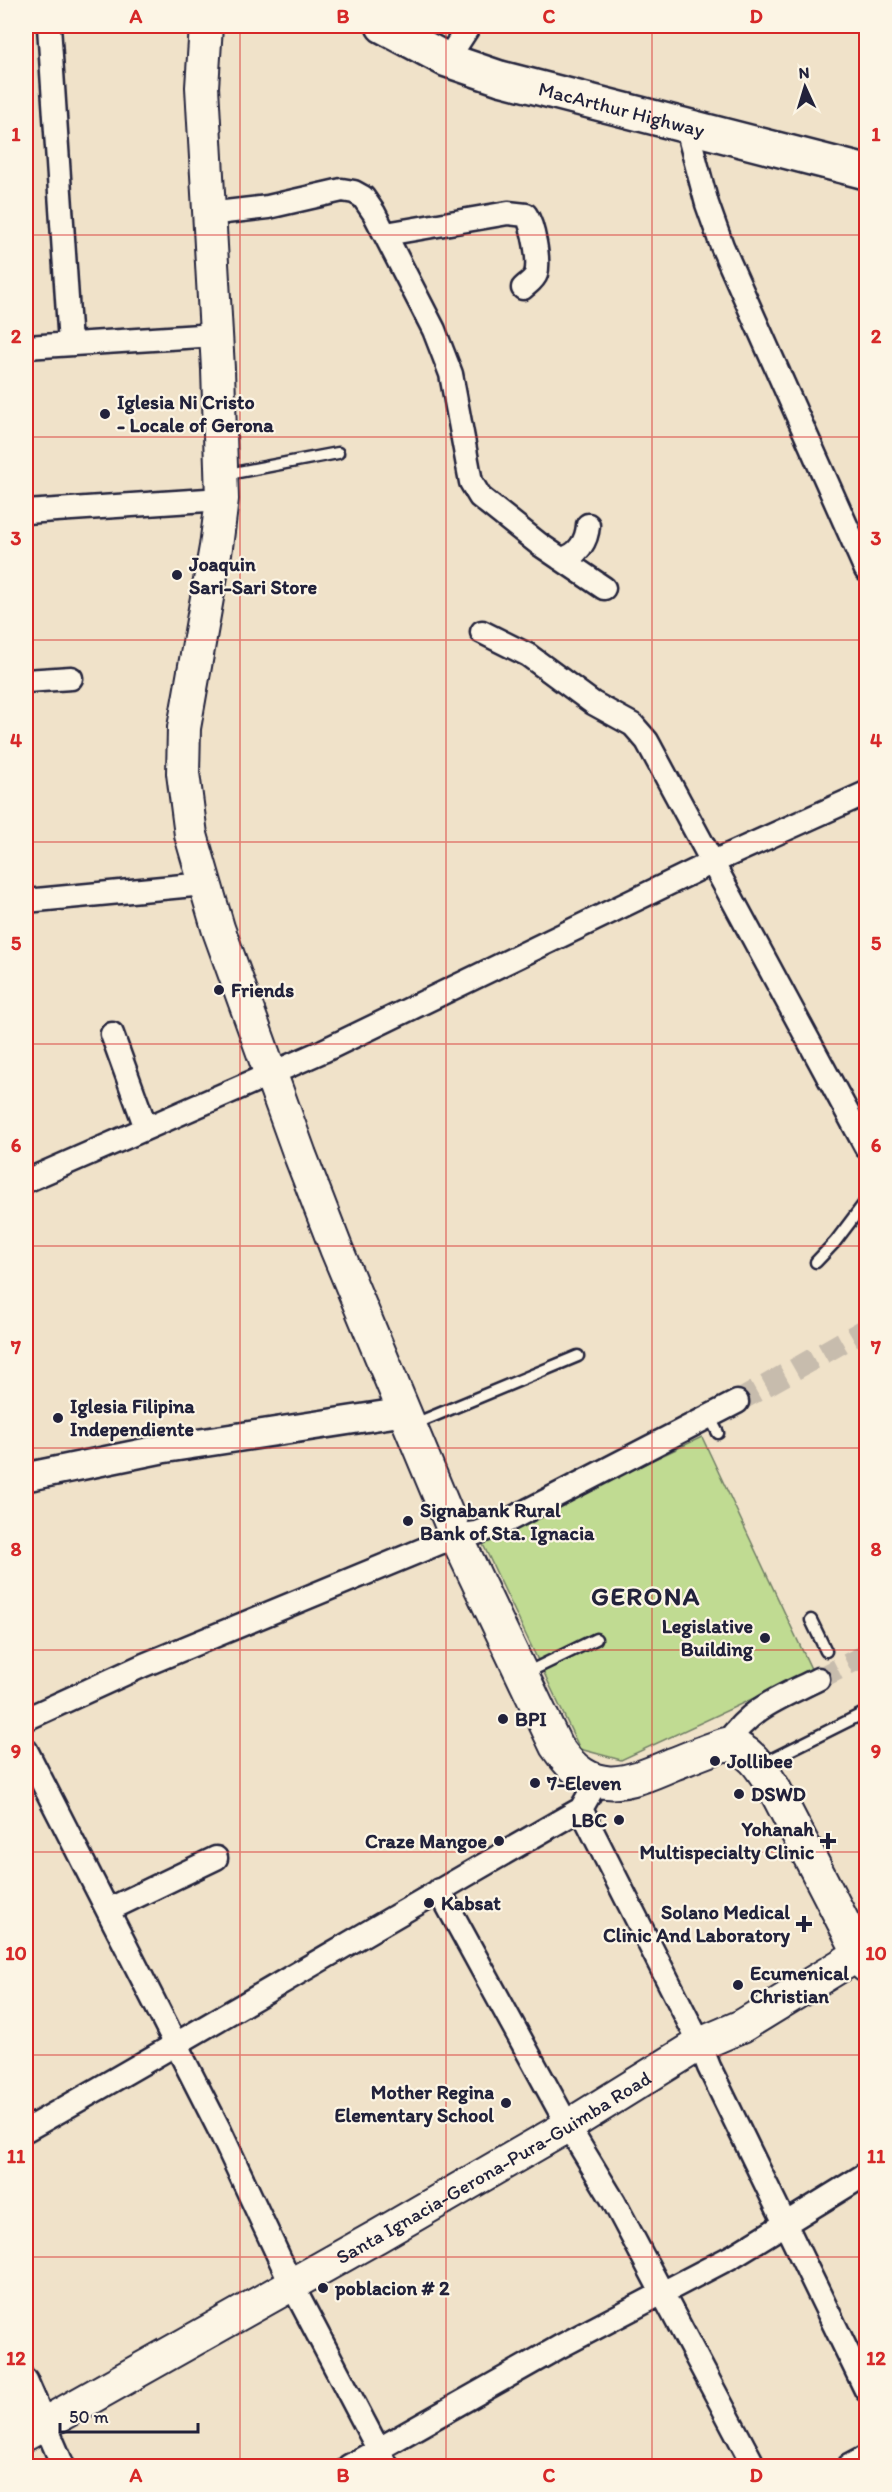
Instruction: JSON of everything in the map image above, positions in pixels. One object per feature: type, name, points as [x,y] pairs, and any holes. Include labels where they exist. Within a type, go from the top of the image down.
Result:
[{"type":"highway","name":"MacArthur Highway","points":[[383,26],[447,60],[500,78],[867,172]]},
{"type":"main road","points":[[197,26],[202,74],[222,487],[216,547],[187,705],[183,757],[191,835],[204,884],[332,1238],[406,1420],[456,1536],[547,1730],[561,1754],[576,1769],[597,1780],[624,1783],[637,1780],[726,1744],[746,1751],[759,1766],[781,1801],[864,1956]]},
{"type":"main road","points":[[202,74],[206,26]]},
{"type":"main road","name":"Santa Ignacia-Gerona-Pura-Guimba Road","points":[[35,2429],[292,2285],[568,2126],[700,2044],[742,2026],[864,1956]]},
{"type":"street","points":[[49,26],[70,344]]},
{"type":"street","points":[[447,60],[469,26]]},
{"type":"street","points":[[686,125],[706,204],[722,246],[867,570]]},
{"type":"street","points":[[208,214],[268,207],[342,190],[354,192],[363,197],[386,234],[442,347],[452,374],[471,482],[475,490],[485,501],[561,559],[604,588]]},
{"type":"street","points":[[386,234],[508,213],[526,215],[533,231],[537,270],[535,277],[523,288]]},
{"type":"street","points":[[26,347],[216,335]]},
{"type":"street","points":[[26,512],[222,487]]},
{"type":"street","points":[[561,559],[567,558],[580,547],[586,539],[588,525]]},
{"type":"street","points":[[482,632],[528,656],[593,703],[639,730],[654,752],[867,1147]]},
{"type":"street","points":[[26,681],[71,678]]},
{"type":"street","points":[[26,1181],[363,1032],[713,862],[867,793]]},
{"type":"street","points":[[26,901],[204,884]]},
{"type":"street","points":[[112,1034],[146,1128]]},
{"type":"street","points":[[26,1719],[144,1665],[456,1536],[477,1533],[503,1523],[714,1425],[737,1402]]},
{"type":"street","points":[[26,1477],[162,1449],[406,1420]]},
{"type":"street","points":[[726,1744],[739,1725],[756,1711],[818,1679]]},
{"type":"street","points":[[26,1750],[219,2132],[292,2285],[383,2458]]},
{"type":"street","points":[[26,2130],[175,2046],[581,1809],[597,1780]]},
{"type":"street","points":[[581,1809],[700,2044],[709,2067],[867,2390]]},
{"type":"street","points":[[108,1910],[216,1858]]},
{"type":"street","points":[[439,1890],[568,2126],[614,2202],[754,2466]]},
{"type":"street","points":[[349,2466],[383,2458],[466,2399],[786,2226],[867,2174]]},
{"type":"street","points":[[26,2380],[35,2429],[63,2466]]},
{"type":"street","points":[[849,2466],[867,2457]]},
{"type":"lane","points":[[222,487],[338,453]]},
{"type":"lane","points":[[816,1262],[867,1201]]},
{"type":"lane","points":[[406,1420],[578,1356]]},
{"type":"lane","points":[[811,1620],[826,1651]]},
{"type":"lane","points":[[521,1675],[596,1639]]},
{"type":"lane","points":[[759,1766],[867,1712]]},
{"type":"green space","points":[[702,1437],[812,1671],[621,1760],[580,1749],[481,1540]]},
{"type":"tunnel","points":[[737,1402],[866,1329]]},
{"type":"tunnel","points":[[818,1679],[866,1655]]},
{"type":"place","name":"Iglesia Ni Cristo - Locale of Gerona","points":[[105,414]]},
{"type":"place","name":"Joaquin Sari-Sari Store","points":[[177,575]]},
{"type":"place","name":"Friends","points":[[219,990]]},
{"type":"place","name":"Iglesia Filipina Independiente","points":[[58,1418]]},
{"type":"place","name":"Signabank Rural Bank of Sta. Ignacia","points":[[408,1521]]},
{"type":"place","name":"Legislative Building","points":[[765,1638]]},
{"type":"place","name":"BPI","points":[[503,1719]]},
{"type":"place","name":"Jollibee","points":[[715,1761]]},
{"type":"place","name":"7-Eleven","points":[[535,1783]]},
{"type":"place","name":"DSWD","points":[[739,1794]]},
{"type":"place","name":"LBC","points":[[619,1820]]},
{"type":"place","name":"Craze Mangoe","points":[[499,1841]]},
{"type":"place","name":"Yohanah Multispecialty Clinic","points":[[828,1841]]},
{"type":"place","name":"Kabsat","points":[[429,1903]]},
{"type":"place","name":"Solano Medical Clinic And Laboratory","points":[[804,1924]]},
{"type":"place","name":"Ecumenical Christian","points":[[738,1985]]},
{"type":"place","name":"Mother Regina Elementary School","points":[[506,2103]]},
{"type":"place","name":"poblacion # 2","points":[[323,2288]]},
{"type":"district","name":"GERONA","points":[[646,1596]]}]
